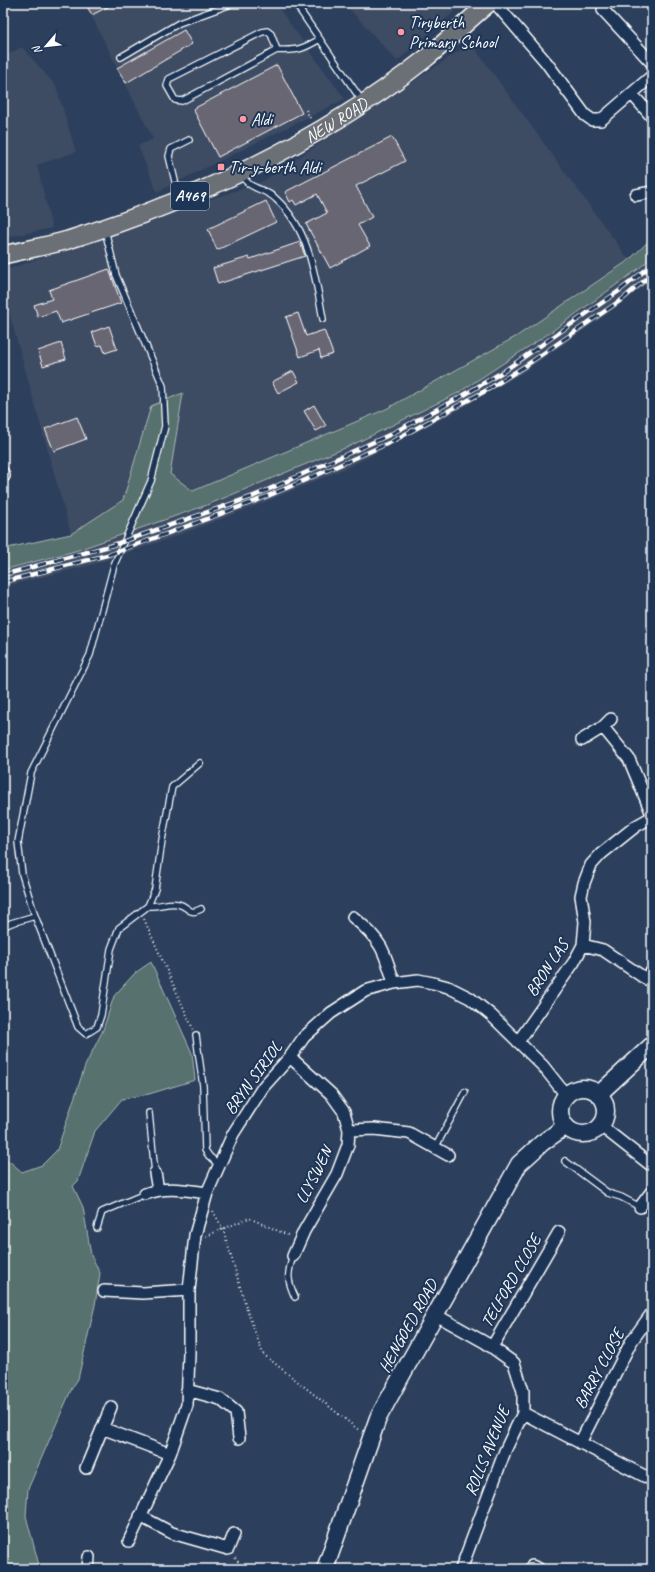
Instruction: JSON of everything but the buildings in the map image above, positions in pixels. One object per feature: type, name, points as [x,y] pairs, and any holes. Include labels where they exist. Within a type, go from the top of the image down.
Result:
[{"type":"main road","name":"NEW ROAD","points":[[3,255],[66,240],[105,227],[180,200],[239,174],[298,142],[363,103],[425,58],[489,3]]},
{"type":"street","points":[[495,3],[546,62],[586,115],[592,120],[601,120],[652,76]]},
{"type":"street","points":[[603,10],[652,63]]},
{"type":"street","points":[[632,94],[652,117]]},
{"type":"street","points":[[636,195],[652,192]]},
{"type":"street","points":[[582,740],[607,723],[629,759],[652,814]]},
{"type":"street","name":"BRON LAS","points":[[518,1042],[574,962],[583,945],[585,922],[581,896],[584,882],[591,865],[601,854],[636,826],[652,817]]},
{"type":"street","points":[[353,917],[370,931],[378,941],[385,954],[394,982]]},
{"type":"street","points":[[583,945],[603,950],[646,979],[652,971]]},
{"type":"street","name":"BRYN SIRIOL","points":[[129,1541],[170,1454],[187,1405],[189,1290],[194,1242],[207,1193],[233,1134],[263,1087],[290,1057],[304,1037],[331,1013],[365,991],[394,982],[418,980],[448,987],[470,998],[491,1015],[543,1066],[566,1095]]},
{"type":"street","points":[[599,1094],[652,1045]]},
{"type":"street","name":"LLYSWEN","points":[[290,1057],[331,1094],[344,1112],[349,1130],[348,1145],[337,1174],[292,1256]]},
{"type":"street","points":[[579,1088],[586,1088],[599,1094],[606,1106],[604,1120],[601,1126],[595,1131],[587,1134],[580,1134],[572,1131],[566,1126],[560,1114],[560,1107],[566,1095],[572,1090],[579,1088]]},
{"type":"street","name":"HENGOED ROAD","points":[[324,1569],[378,1418],[520,1164],[542,1143],[566,1126]]},
{"type":"street","points":[[601,1126],[652,1166]]},
{"type":"street","points":[[349,1130],[374,1129],[408,1133],[448,1155]]},
{"type":"street","points":[[155,1173],[158,1190]]},
{"type":"street","points":[[145,1194],[166,1189],[207,1193]]},
{"type":"street","points":[[640,1207],[652,1191]]},
{"type":"street","name":"TELFORD CLOSE","points":[[492,1347],[559,1232]]},
{"type":"street","points":[[104,1291],[143,1293],[189,1290]]},
{"type":"street","name":"BARRY CLOSE","points":[[580,1443],[631,1342],[652,1313]]},
{"type":"street","name":"ROLLS AVENUE","points":[[436,1315],[492,1347],[514,1363],[523,1390],[523,1413],[505,1451],[460,1569]]},
{"type":"street","points":[[187,1390],[220,1399],[236,1412],[240,1438]]},
{"type":"street","points":[[86,1468],[111,1407]]},
{"type":"street","points":[[523,1413],[652,1480]]},
{"type":"street","points":[[102,1428],[170,1454]]},
{"type":"street","points":[[140,1516],[172,1533],[228,1549],[234,1534]]},
{"type":"street","points":[[88,1569],[90,1557]]},
{"type":"lane","points":[[121,56],[179,23],[234,3]]},
{"type":"lane","points":[[295,3],[363,103]]},
{"type":"lane","points":[[278,50],[271,34],[262,32],[169,79],[167,86],[175,100],[182,100],[278,50],[290,51],[303,49],[320,39]]},
{"type":"lane","points":[[180,200],[169,156],[171,150],[189,140]]},
{"type":"lane","points":[[239,174],[249,183],[267,191],[276,198],[298,226],[314,270],[323,319]]},
{"type":"lane","points":[[105,227],[116,275],[163,386],[165,426],[151,481],[114,564],[90,655],[32,773],[18,842],[22,874],[35,916],[78,1027],[86,1034],[97,1027],[101,1015],[111,949],[119,928],[148,906],[175,903],[181,904],[192,912],[201,909]]},
{"type":"lane","points":[[148,906],[155,890],[162,840],[172,787],[200,763]]},
{"type":"lane","points":[[3,927],[35,916]]},
{"type":"lane","points":[[196,1035],[203,1086],[205,1150],[219,1166]]},
{"type":"lane","points":[[435,1148],[465,1092]]},
{"type":"lane","points":[[149,1113],[155,1173]]},
{"type":"lane","points":[[565,1161],[608,1193],[621,1197],[640,1207]]},
{"type":"lane","points":[[98,1228],[102,1212],[145,1194]]},
{"type":"lane","points":[[292,1256],[288,1276],[289,1284],[295,1297]]},
{"type":"path","points":[[306,110],[312,121]]},
{"type":"path","points":[[142,910],[146,924],[196,1035]]},
{"type":"path","points":[[194,1242],[249,1218],[300,1241]]},
{"type":"path","points":[[223,1229],[247,1310],[264,1354],[362,1434]]},
{"type":"path","points":[[228,1549],[244,1569]]},
{"type":"shaded area","points":[[85,3],[275,3],[345,99],[157,192],[138,146],[153,139]]},
{"type":"shaded area","name":"Tiryberth Primary School","points":[[344,3],[464,3],[397,61]]},
{"type":"shaded area","points":[[471,43],[629,260],[517,336],[386,409],[193,491],[71,534],[3,291],[3,271],[263,181]]},
{"type":"shaded area","points":[[22,47],[56,86],[76,152],[37,165],[52,228],[3,238],[3,57]]},
{"type":"shaded area","points":[[652,257],[652,279],[617,307],[522,373],[453,413],[351,466],[258,505],[171,538],[95,564],[3,587],[3,570],[75,551],[207,505],[350,446],[458,393],[548,334],[637,270]]},
{"type":"green space","points":[[652,238],[652,257],[637,270],[548,334],[458,393],[350,446],[207,505],[75,551],[3,570],[3,549],[71,534],[123,500],[151,406],[183,393],[170,474],[193,491],[386,409],[517,336],[629,260]]},
{"type":"green space","points":[[151,962],[192,1053],[195,1080],[149,1094],[122,1099],[95,1131],[78,1181],[73,1186],[83,1207],[91,1255],[100,1273],[95,1305],[78,1379],[72,1388],[28,1489],[26,1516],[40,1569],[3,1569],[3,1156],[22,1172],[42,1165],[57,1150],[85,1066],[103,1030],[114,996],[135,973]]},
{"type":"railway","points":[[3,575],[113,545],[254,496],[389,435],[464,395],[504,371],[619,291],[652,265]]},
{"type":"railway","points":[[3,582],[111,554],[256,501],[391,442],[487,390],[525,366],[624,298],[652,274]]},
{"type":"place","name":"Tiryberth Primary School","points":[[401,32]]},
{"type":"place","name":"Aldi","points":[[243,119]]},
{"type":"place","name":"Tir-y-berth Aldi","points":[[221,167]]}]
